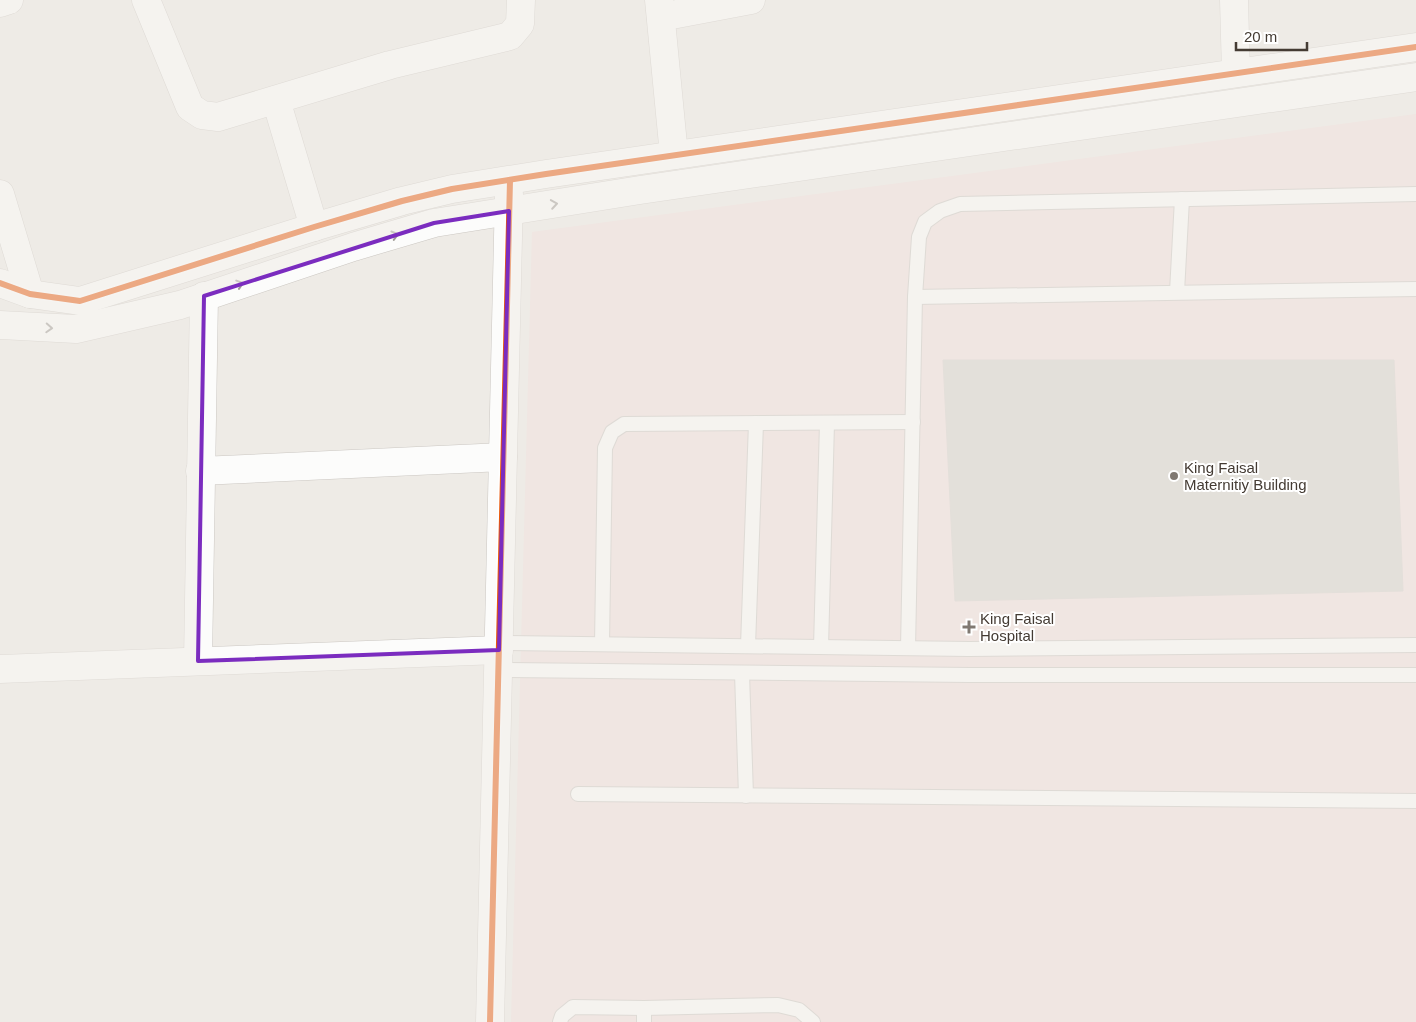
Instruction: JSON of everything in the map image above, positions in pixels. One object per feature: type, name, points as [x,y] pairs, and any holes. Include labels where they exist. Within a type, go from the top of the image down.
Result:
[{"type":"street","points":[[0,3],[9,0]]},
{"type":"street","points":[[146,0],[190,108],[202,115],[218,117],[390,65],[510,36],[520,24],[521,0]]},
{"type":"street","points":[[674,155],[660,8],[751,0]]},
{"type":"street","points":[[1234,0],[1236,73]]},
{"type":"street","points":[[0,283],[30,294],[80,301],[314,227],[402,201],[452,190],[674,155],[1416,47]]},
{"type":"street","points":[[0,325],[76,329],[180,304],[353,247],[425,226],[509,211],[650,189],[1415,80]]},
{"type":"street","points":[[276,100],[314,227]]},
{"type":"street","points":[[490,1022],[510,180]]},
{"type":"street","points":[[0,194],[30,294]]},
{"type":"street","points":[[198,660],[204,296]]},
{"type":"street","points":[[200,471],[503,457]]},
{"type":"street","points":[[0,669],[198,660],[498,654]]},
{"type":"lane","points":[[908,648],[915,297],[919,237],[925,222],[940,210],[960,204],[1416,194]]},
{"type":"lane","points":[[1177,292],[1182,199]]},
{"type":"lane","points":[[915,297],[1416,289]]},
{"type":"lane","points":[[602,644],[605,448],[612,432],[624,424],[913,422]]},
{"type":"lane","points":[[748,646],[756,423]]},
{"type":"lane","points":[[821,647],[827,423]]},
{"type":"lane","points":[[498,654],[602,644],[970,649],[1416,645]]},
{"type":"lane","points":[[498,654],[742,673],[1416,675]]},
{"type":"lane","points":[[742,673],[746,796]]},
{"type":"lane","points":[[578,794],[1416,801]]},
{"type":"lane","points":[[560,1022],[562,1016],[573,1006],[644,1015],[778,1005],[799,1010],[813,1022]]},
{"type":"highlighted area","points":[[509,211],[499,650],[198,661],[204,296],[434,223]]},
{"type":"shaded area","name":"King Faisal Hospital","points":[[1416,114],[1416,1022],[511,1022],[532,232]]},
{"type":"building","name":"King Faisal Maternitiy Building","points":[[943,360],[1394,360],[1403,591],[955,601]]},
{"type":"cycle path","points":[[0,283],[30,294],[80,301],[314,227],[402,201],[452,189],[1416,47]]},
{"type":"cycle path","points":[[490,1022],[510,180]]},
{"type":"place","name":"King Faisal Maternitiy Building","points":[[1174,476]]},
{"type":"place","name":"King Faisal Hospital","points":[[969,627]]}]
